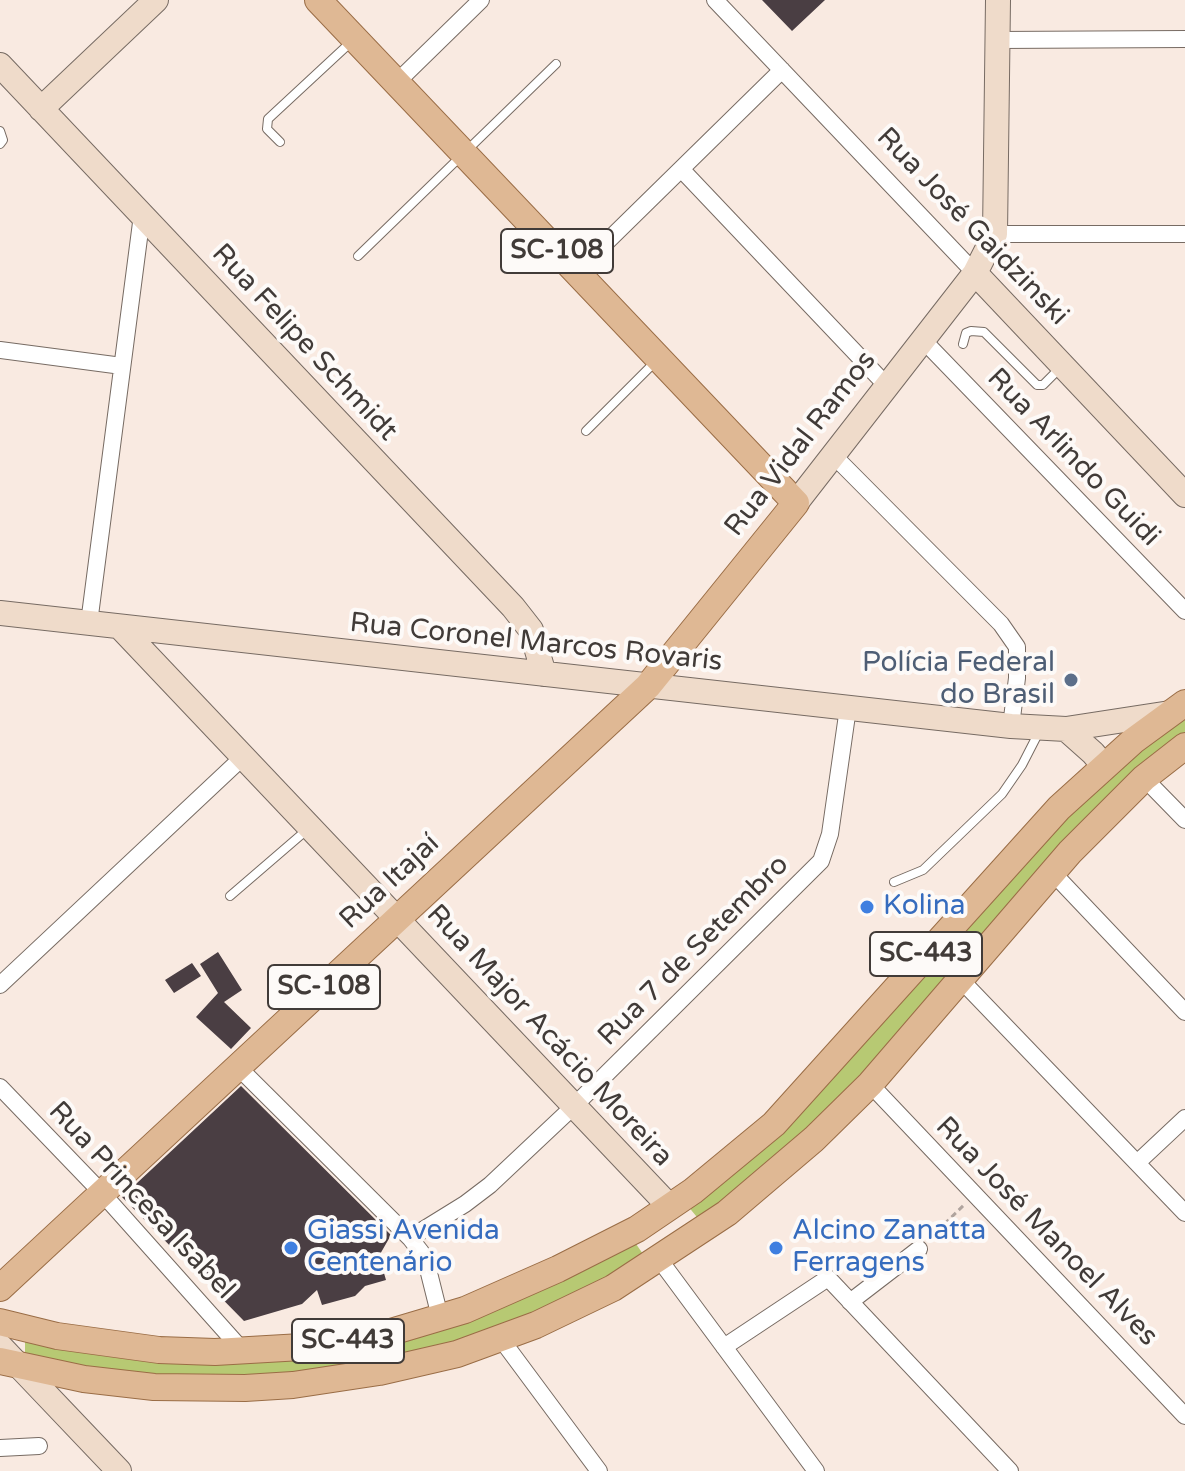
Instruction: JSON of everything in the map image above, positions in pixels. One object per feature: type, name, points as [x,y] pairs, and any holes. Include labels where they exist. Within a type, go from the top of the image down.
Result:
[{"type":"main road","name":"SC-108","points":[[327,3],[354,38],[396,83],[796,503]]},
{"type":"main road","name":"Rua Vidal Ramos","points":[[648,686],[796,503]]},
{"type":"main road","name":"Rua Itajaí","points":[[0,1288],[648,686]]},
{"type":"main road","name":"SC-443","points":[[0,1322],[108,1345],[186,1351],[319,1346],[391,1332],[492,1299],[637,1229],[715,1175],[774,1124],[1059,808],[1104,766],[1178,708]]},
{"type":"main road","points":[[9,1363],[115,1384],[201,1389],[293,1385],[431,1361],[501,1339],[570,1310],[705,1229],[797,1155],[870,1084],[1053,873],[1144,778],[1185,746]]},
{"type":"main road","points":[[670,1207],[683,1222],[705,1229]]},
{"type":"main road","points":[[637,1229],[659,1259]]},
{"type":"street","points":[[396,83],[481,0]]},
{"type":"street","name":"Rua José Gaidzinski","points":[[715,0],[1185,495]]},
{"type":"street","points":[[998,0],[995,234],[1185,234]]},
{"type":"street","points":[[41,109],[152,2]]},
{"type":"street","points":[[997,40],[1185,39]]},
{"type":"street","name":"Rua Felipe Schmidt","points":[[0,65],[513,607],[531,630],[544,674]]},
{"type":"street","points":[[576,272],[782,70]]},
{"type":"street","points":[[682,170],[887,386]]},
{"type":"street","points":[[89,623],[142,215]]},
{"type":"street","name":"Rua Vidal Ramos","points":[[796,503],[975,273],[995,234]]},
{"type":"street","name":"Rua Arlindo Guidi","points":[[924,341],[1185,611]]},
{"type":"street","points":[[0,350],[122,366]]},
{"type":"street","points":[[833,455],[1001,624],[1017,647],[1019,659],[1011,726]]},
{"type":"street","name":"Rua Coronel Marcos Rovaris","points":[[0,613],[1011,726],[1066,729],[1178,708]]},
{"type":"street","name":"Rua Major Acácio Moreira","points":[[121,628],[670,1207]]},
{"type":"street","name":"Rua 7 de Setembro","points":[[410,1238],[490,1185],[821,861],[830,834],[848,708]]},
{"type":"street","points":[[1066,729],[1104,766]]},
{"type":"street","points":[[0,985],[243,757]]},
{"type":"street","points":[[1144,778],[1185,820]]},
{"type":"street","points":[[1053,873],[1185,1012]]},
{"type":"street","points":[[961,980],[1185,1213]]},
{"type":"street","points":[[238,1067],[410,1238],[421,1252],[428,1269],[440,1317]]},
{"type":"street","name":"Rua José Manoel Alves","points":[[870,1084],[1185,1416]]},
{"type":"street","name":"Rua Princesa Isabel","points":[[0,1087],[102,1193],[243,1351]]},
{"type":"street","points":[[1137,1163],[1185,1118]]},
{"type":"street","points":[[850,1302],[919,1249]]},
{"type":"street","points":[[659,1259],[816,1471]]},
{"type":"street","points":[[724,1347],[828,1278],[1004,1469]]},
{"type":"street","points":[[501,1339],[599,1471]]},
{"type":"street","points":[[0,1346],[9,1363],[119,1471]]},
{"type":"street","points":[[0,1448],[39,1446]]},
{"type":"lane","points":[[280,142],[267,129],[268,119],[354,38]]},
{"type":"lane","points":[[358,256],[556,64]]},
{"type":"lane","points":[[0,131],[3,140],[0,144]]},
{"type":"lane","points":[[963,344],[966,333],[984,332],[1037,385],[1043,385],[1062,365]]},
{"type":"lane","points":[[586,431],[659,359]]},
{"type":"lane","points":[[894,882],[923,870],[1002,794],[1022,765],[1041,728]]},
{"type":"lane","points":[[230,896],[310,827]]},
{"type":"path","points":[[919,1249],[975,1195]]},
{"type":"green space","points":[[1185,709],[1185,739],[801,1139],[701,1222],[687,1205],[1050,828]]},
{"type":"green space","points":[[634,1241],[645,1257],[512,1325],[400,1359],[271,1380],[155,1381],[25,1360],[25,1337],[156,1357],[389,1340]]},
{"type":"building","points":[[762,0],[825,0],[792,31]]},
{"type":"building","points":[[218,952],[242,990],[224,1002],[251,1028],[231,1049],[196,1017],[218,993],[200,964]]},
{"type":"building","points":[[192,963],[201,976],[174,993],[165,980]]},
{"type":"building","points":[[241,1086],[391,1235],[379,1256],[386,1280],[365,1286],[355,1296],[322,1305],[317,1290],[302,1304],[244,1321],[122,1197]]},
{"type":"place","name":"Polícia Federal do Brasil","points":[[1071,680]]},
{"type":"place","name":"Kolina","points":[[867,907]]},
{"type":"place","name":"Giassi Avenida Centenário","points":[[291,1248]]},
{"type":"place","name":"Alcino Zanatta Ferragens","points":[[776,1248]]}]
